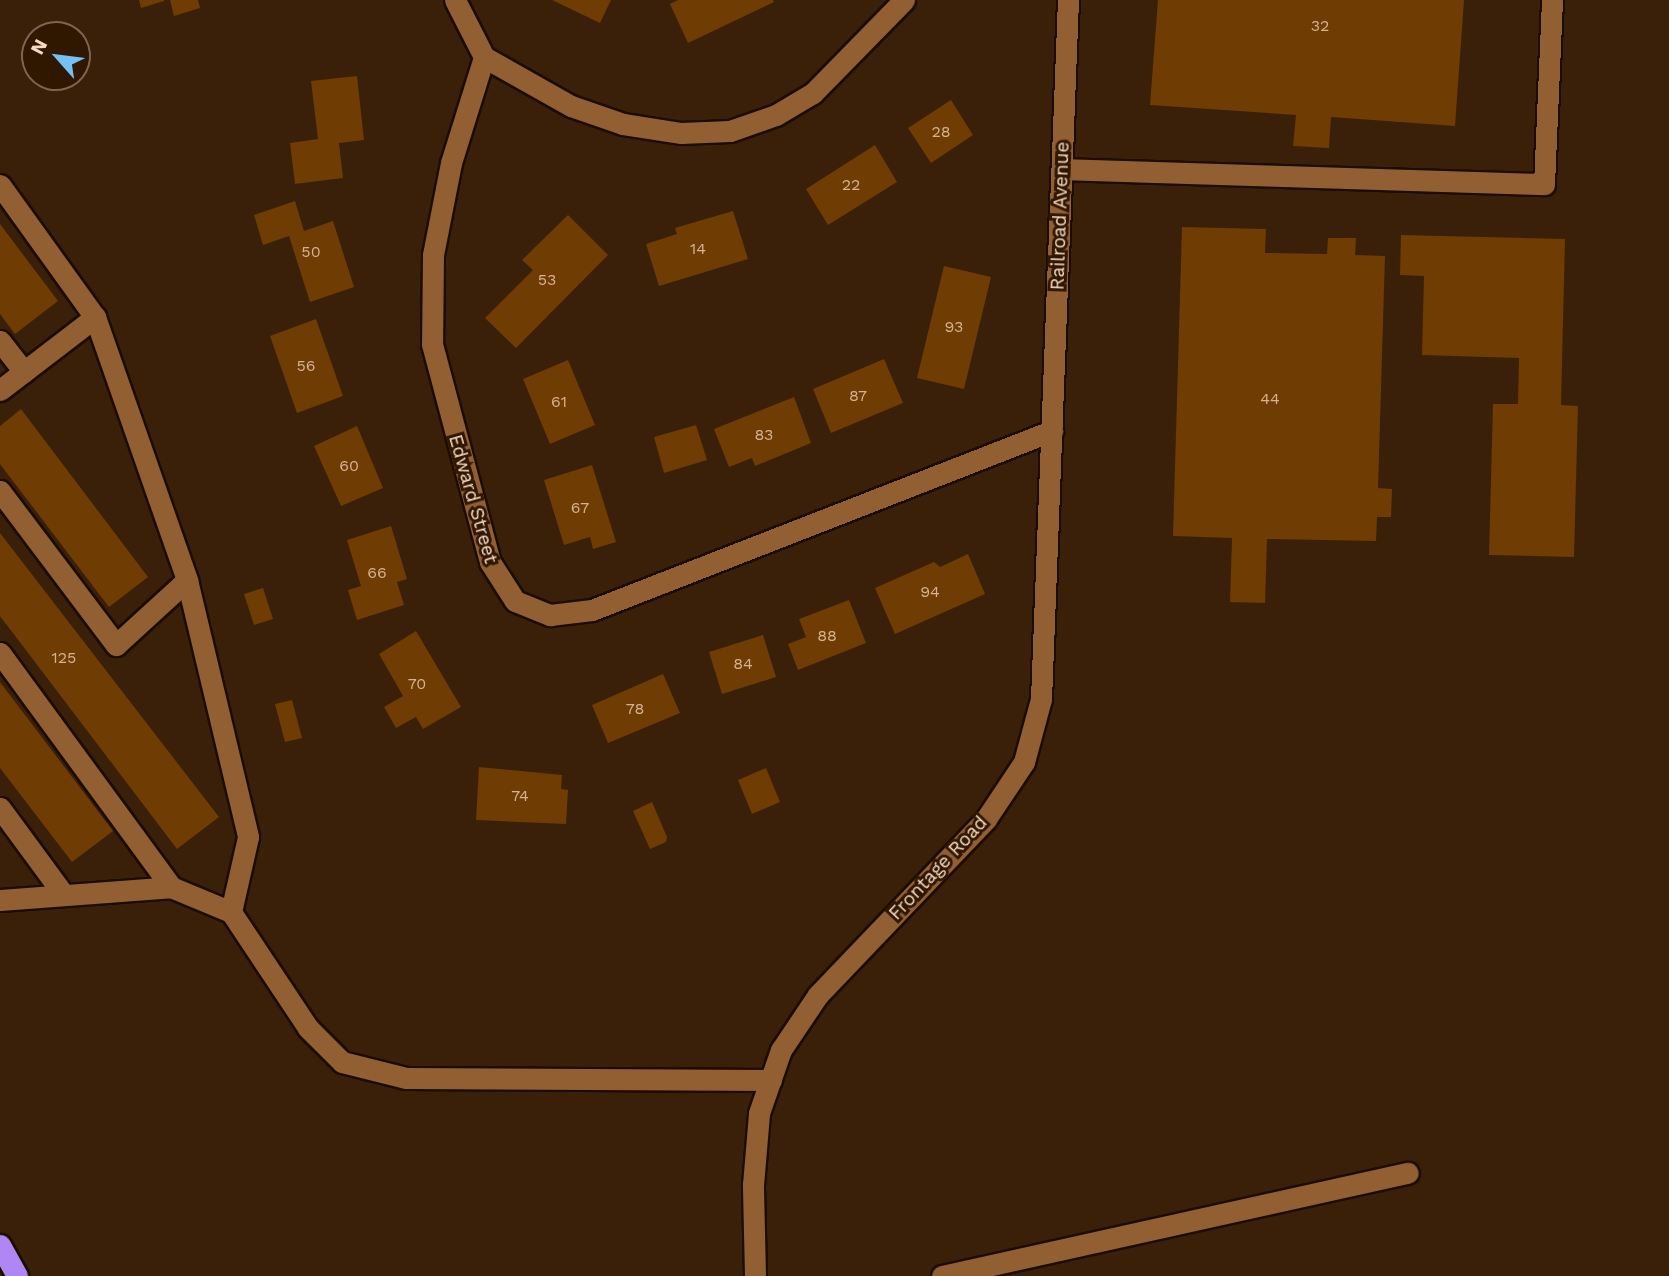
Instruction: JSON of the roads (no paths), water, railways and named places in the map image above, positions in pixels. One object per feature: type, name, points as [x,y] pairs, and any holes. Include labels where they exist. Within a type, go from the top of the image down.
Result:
[{"type":"highway","points":[[0,1245],[17,1276]]},
{"type":"street","points":[[455,0],[484,57],[571,106],[623,124],[681,133],[730,131],[776,115],[813,93],[904,0]]},
{"type":"street","name":"Railroad Avenue","points":[[1052,431],[1068,0]]},
{"type":"street","points":[[1062,169],[1544,184],[1552,0]]},
{"type":"street","name":"Edward Street","points":[[484,57],[450,163],[433,255],[430,313],[440,383],[490,562],[515,601],[550,615],[592,610],[1052,431]]},
{"type":"street","points":[[0,185],[95,317],[187,580],[248,837],[231,912]]},
{"type":"street","points":[[0,390],[95,317]]},
{"type":"street","points":[[0,341],[24,372]]},
{"type":"street","name":"Frontage Road","points":[[755,1276],[753,1185],[759,1113],[781,1051],[818,996],[986,818],[1024,762],[1041,699],[1052,431]]},
{"type":"street","points":[[0,491],[116,645],[187,580]]},
{"type":"street","points":[[0,653],[171,887]]},
{"type":"street","points":[[0,808],[64,895]]},
{"type":"street","points":[[0,900],[171,887],[231,912],[308,1028],[342,1062],[379,1073],[407,1077],[771,1080]]},
{"type":"street","points":[[942,1276],[1408,1173]]}]
